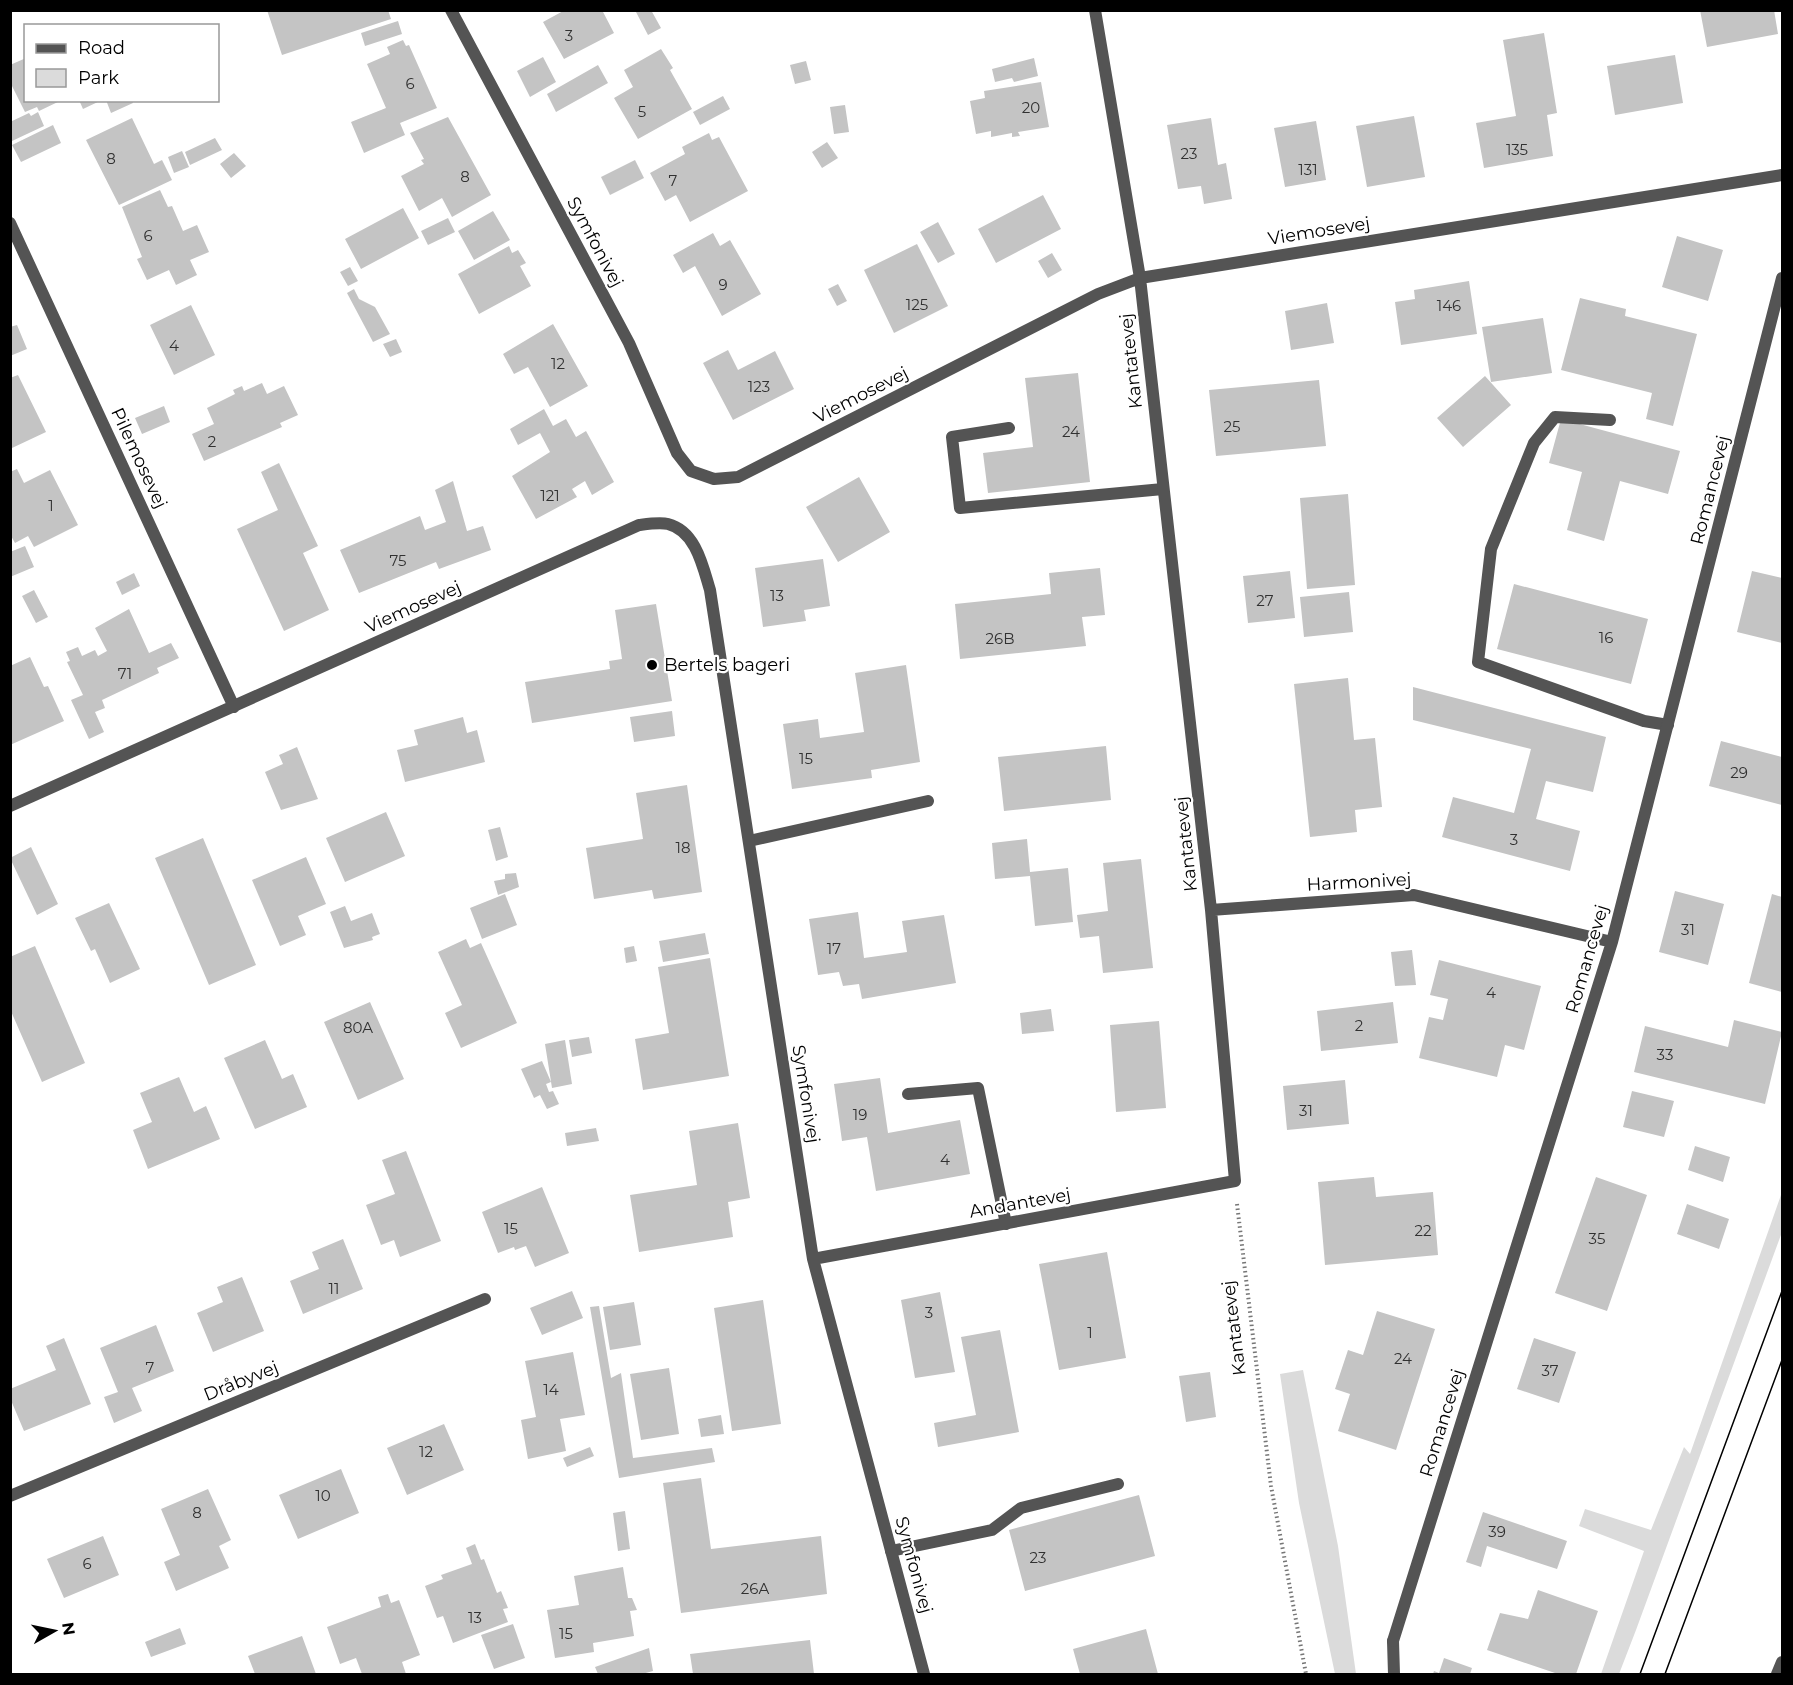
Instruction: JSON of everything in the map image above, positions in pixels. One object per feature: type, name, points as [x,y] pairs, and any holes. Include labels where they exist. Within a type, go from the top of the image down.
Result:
[{"type":"street","name":"Symfonivej","points":[[451,10],[629,343],[677,453],[691,471],[714,479]]},
{"type":"street","name":"Kantatevej","points":[[1095,10],[1140,278],[1211,910],[1234,1181]]},
{"type":"street","name":"Viemosevej","points":[[714,479],[738,477],[1098,294],[1140,278],[1782,174]]},
{"type":"street","name":"Pilemosevej","points":[[10,223],[234,707]]},
{"type":"street","name":"Romancevej","points":[[1394,1674],[1393,1641],[1612,942],[1782,278]]},
{"type":"street","points":[[1610,420],[1554,417],[1534,443],[1491,549],[1478,662],[1644,721],[1668,725]]},
{"type":"street","points":[[1009,428],[952,437],[960,508],[1163,489]]},
{"type":"street","name":"Symfonivej","points":[[668,524],[686,535],[700,557],[710,590],[813,1259],[924,1674]]},
{"type":"street","name":"Viemosevej","points":[[10,806],[639,525],[668,524]]},
{"type":"street","points":[[749,841],[928,801]]},
{"type":"street","name":"Harmonivej","points":[[1211,910],[1414,895],[1612,942]]},
{"type":"street","points":[[908,1095],[978,1088],[1006,1224]]},
{"type":"street","name":"Andantevej","points":[[813,1259],[1234,1181]]},
{"type":"street","name":"Dråbyvej","points":[[10,1496],[485,1299]]},
{"type":"street","points":[[891,1551],[992,1530],[1021,1508],[1118,1484]]},
{"type":"street","points":[[1777,1674],[1782,1662]]},
{"type":"path","name":"Kantatevej","points":[[1234,1181],[1271,1486],[1306,1674]]},
{"type":"green space","points":[[1782,1192],[1782,1232],[1636,1630],[1619,1674],[1601,1674],[1644,1551],[1579,1526],[1585,1509],[1651,1530],[1684,1447],[1690,1454]]},
{"type":"green space","points":[[1303,1370],[1338,1546],[1356,1674],[1335,1674],[1299,1503],[1280,1374]]},
{"type":"building","points":[[267,10],[388,10],[391,19],[282,55]]},
{"type":"building","points":[[565,10],[602,10],[614,33],[564,59],[543,22]]},
{"type":"building","points":[[651,10],[661,28],[648,35],[636,12]]},
{"type":"building","points":[[1700,10],[1774,10],[1778,34],[1707,47]]},
{"type":"building","points":[[398,21],[402,34],[365,46],[361,33]]},
{"type":"building","points":[[1544,33],[1557,113],[1547,115],[1553,156],[1484,168],[1476,123],[1516,116],[1503,40]]},
{"type":"building","points":[[403,40],[406,46],[409,45],[437,108],[400,123],[405,135],[364,153],[351,122],[386,108],[367,64],[390,54],[387,47]]},
{"type":"building","points":[[661,49],[673,68],[670,70],[692,109],[638,139],[614,98],[633,87],[624,70]]},
{"type":"building","points":[[1675,55],[1683,103],[1615,115],[1607,66]]},
{"type":"building","points":[[543,57],[556,82],[530,97],[517,71]]},
{"type":"building","points":[[1034,58],[1038,76],[1014,82],[1012,78],[995,82],[992,69]]},
{"type":"building","points":[[24,59],[24,102],[58,102],[39,111],[37,107],[25,112],[10,82],[10,65]]},
{"type":"building","points":[[806,61],[811,80],[795,84],[790,65]]},
{"type":"building","points":[[598,65],[608,83],[556,112],[547,94]]},
{"type":"building","points":[[1041,82],[1049,127],[1018,132],[1020,136],[1012,137],[1012,133],[991,137],[991,131],[976,134],[970,101],[985,98],[984,91]]},
{"type":"building","points":[[723,96],[730,109],[700,125],[693,112]]},
{"type":"building","points":[[80,102],[98,102],[83,109]]},
{"type":"building","points":[[107,102],[133,102],[133,103],[111,113]]},
{"type":"building","points":[[845,105],[849,132],[834,134],[830,107]]},
{"type":"building","points":[[38,112],[44,126],[12,141],[10,122],[29,113],[31,116]]},
{"type":"building","points":[[1414,116],[1425,177],[1367,187],[1356,126]]},
{"type":"building","points":[[448,117],[491,195],[452,217],[442,198],[419,211],[401,176],[424,164],[421,160],[424,159],[410,133]]},
{"type":"building","points":[[132,118],[154,164],[162,160],[172,180],[119,205],[86,140]]},
{"type":"building","points":[[1211,118],[1218,165],[1226,163],[1232,199],[1204,204],[1201,186],[1178,189],[1167,125]]},
{"type":"building","points":[[1316,121],[1326,180],[1285,187],[1274,128]]},
{"type":"building","points":[[53,125],[61,143],[21,162],[12,145]]},
{"type":"building","points":[[709,133],[712,140],[719,137],[748,191],[690,222],[676,195],[665,201],[650,173],[685,154],[682,147]]},
{"type":"building","points":[[215,138],[222,150],[190,165],[185,152]]},
{"type":"building","points":[[827,142],[838,158],[822,168],[812,152]]},
{"type":"building","points":[[182,151],[189,167],[174,173],[168,157]]},
{"type":"building","points":[[234,153],[246,166],[231,178],[220,164]]},
{"type":"building","points":[[635,160],[644,178],[610,195],[601,177]]},
{"type":"building","points":[[160,190],[168,207],[172,206],[183,231],[197,225],[209,252],[190,260],[197,275],[176,285],[169,270],[147,280],[137,259],[142,257],[122,207]]},
{"type":"building","points":[[1043,195],[1061,229],[996,263],[978,229]]},
{"type":"building","points":[[403,208],[419,238],[361,269],[345,239]]},
{"type":"building","points":[[493,211],[510,240],[474,260],[458,231]]},
{"type":"building","points":[[448,218],[455,232],[428,245],[421,231]]},
{"type":"building","points":[[938,222],[955,254],[938,263],[920,232]]},
{"type":"building","points":[[713,233],[720,246],[730,240],[761,294],[722,316],[695,266],[683,273],[673,255]]},
{"type":"building","points":[[1677,236],[1723,250],[1708,301],[1662,287]]},
{"type":"building","points":[[917,244],[948,306],[894,333],[864,270]]},
{"type":"building","points":[[509,246],[512,253],[518,250],[526,263],[520,266],[531,286],[479,314],[458,274]]},
{"type":"building","points":[[1052,253],[1062,270],[1048,278],[1038,261]]},
{"type":"building","points":[[350,267],[358,281],[348,286],[340,272]]},
{"type":"building","points":[[1469,281],[1477,334],[1401,345],[1395,302],[1415,299],[1414,290]]},
{"type":"building","points":[[838,284],[847,301],[837,306],[828,289]]},
{"type":"building","points":[[354,289],[359,299],[375,307],[390,334],[373,342],[347,293]]},
{"type":"building","points":[[1580,298],[1626,309],[1625,316],[1697,334],[1673,426],[1646,419],[1652,393],[1561,370]]},
{"type":"building","points":[[1327,303],[1334,343],[1291,350],[1285,311]]},
{"type":"building","points":[[191,305],[215,355],[174,375],[150,325]]},
{"type":"building","points":[[1543,318],[1552,373],[1491,382],[1482,327]]},
{"type":"building","points":[[553,324],[588,386],[550,407],[528,367],[514,374],[503,354]]},
{"type":"building","points":[[17,325],[27,349],[10,356],[10,327]]},
{"type":"building","points":[[396,339],[402,352],[390,357],[383,344]]},
{"type":"building","points":[[728,350],[738,370],[775,351],[794,389],[733,420],[703,363]]},
{"type":"building","points":[[1078,373],[1090,482],[988,493],[983,453],[1033,447],[1025,378]]},
{"type":"building","points":[[18,375],[46,432],[12,448],[10,378]]},
{"type":"building","points":[[1485,376],[1511,405],[1463,447],[1437,418]]},
{"type":"building","points":[[1319,380],[1326,446],[1216,456],[1209,390]]},
{"type":"building","points":[[262,383],[267,394],[284,386],[298,415],[280,423],[282,427],[204,461],[192,434],[214,424],[207,408],[235,394],[233,390],[242,386],[244,391]]},
{"type":"building","points":[[164,406],[170,422],[142,434],[135,418]]},
{"type":"building","points":[[544,409],[553,426],[566,419],[576,437],[586,431],[614,482],[592,495],[585,481],[572,489],[577,497],[536,519],[512,476],[550,452],[540,433],[518,445],[510,429]]},
{"type":"building","points":[[1561,419],[1680,451],[1668,494],[1620,481],[1604,541],[1567,530],[1582,472],[1549,463]]},
{"type":"building","points":[[279,463],[318,546],[303,553],[329,610],[284,631],[237,529],[278,510],[261,472]]},
{"type":"building","points":[[17,469],[24,483],[50,470],[78,525],[34,547],[28,536],[15,543],[10,534],[10,472]]},
{"type":"building","points":[[859,477],[890,532],[838,562],[806,507]]},
{"type":"building","points":[[453,481],[467,531],[483,526],[491,550],[439,569],[436,562],[359,593],[340,550],[420,516],[425,530],[446,522],[435,490]]},
{"type":"building","points":[[1348,494],[1355,585],[1307,589],[1300,498]]},
{"type":"building","points":[[25,546],[34,567],[10,577],[10,552]]},
{"type":"building","points":[[823,559],[830,606],[804,610],[806,621],[763,627],[755,568]]},
{"type":"building","points":[[1100,568],[1105,615],[1082,617],[1086,646],[960,659],[955,604],[1051,594],[1049,573]]},
{"type":"building","points":[[1290,571],[1295,618],[1248,623],[1243,576]]},
{"type":"building","points":[[1752,571],[1782,578],[1782,643],[1737,632]]},
{"type":"building","points":[[134,573],[140,586],[122,595],[116,582]]},
{"type":"building","points":[[1514,584],[1648,619],[1631,684],[1497,649]]},
{"type":"building","points":[[34,590],[48,617],[36,623],[22,596]]},
{"type":"building","points":[[1349,592],[1353,632],[1304,637],[1300,597]]},
{"type":"building","points":[[656,604],[672,701],[532,723],[525,682],[610,669],[609,661],[622,659],[615,610]]},
{"type":"building","points":[[129,609],[149,653],[171,643],[179,658],[157,668],[159,673],[102,700],[105,708],[95,712],[104,732],[89,739],[71,700],[83,695],[67,662],[70,661],[66,652],[78,647],[82,656],[95,650],[98,656],[107,651],[95,628]]},
{"type":"building","points":[[30,657],[44,687],[48,686],[64,721],[10,745],[10,666]]},
{"type":"building","points":[[906,665],[920,762],[871,770],[872,778],[792,789],[783,724],[818,719],[820,738],[864,732],[855,673]]},
{"type":"building","points":[[1348,678],[1354,740],[1375,738],[1382,807],[1355,810],[1357,832],[1310,837],[1294,684]]},
{"type":"building","points":[[1413,687],[1606,737],[1593,792],[1546,781],[1536,819],[1580,831],[1570,871],[1442,837],[1453,797],[1514,813],[1531,749],[1413,720]]},
{"type":"building","points":[[672,711],[675,736],[634,742],[630,717]]},
{"type":"building","points":[[463,717],[467,733],[477,730],[485,762],[405,782],[397,750],[418,745],[414,730]]},
{"type":"building","points":[[1721,741],[1782,757],[1782,805],[1709,786]]},
{"type":"building","points":[[1106,746],[1111,800],[1004,811],[998,757]]},
{"type":"building","points":[[297,747],[318,799],[281,810],[265,772],[283,764],[279,755]]},
{"type":"building","points":[[687,785],[702,892],[654,899],[652,890],[594,899],[586,848],[643,839],[636,793]]},
{"type":"building","points":[[386,812],[405,856],[345,882],[326,838]]},
{"type":"building","points":[[500,827],[508,857],[496,861],[488,830]]},
{"type":"building","points":[[203,838],[256,965],[209,985],[155,858]]},
{"type":"building","points":[[1027,839],[1030,872],[1068,868],[1073,922],[1035,926],[1030,876],[995,879],[992,843]]},
{"type":"building","points":[[31,847],[58,904],[37,915],[10,858]]},
{"type":"building","points":[[306,857],[326,904],[298,916],[306,935],[280,946],[252,880]]},
{"type":"building","points":[[1141,859],[1153,968],[1103,973],[1099,936],[1080,938],[1077,915],[1108,911],[1103,863]]},
{"type":"building","points":[[516,873],[519,887],[498,895],[494,881],[505,879],[505,874]]},
{"type":"building","points":[[1675,891],[1724,904],[1708,965],[1659,952]]},
{"type":"building","points":[[505,894],[517,925],[482,939],[470,908]]},
{"type":"building","points":[[1772,894],[1782,897],[1782,992],[1749,983]]},
{"type":"building","points":[[109,903],[140,969],[110,983],[95,949],[91,951],[75,918]]},
{"type":"building","points":[[345,906],[351,921],[372,913],[380,934],[372,937],[373,940],[344,948],[330,912]]},
{"type":"building","points":[[858,912],[864,958],[907,952],[902,921],[944,915],[956,983],[862,999],[859,984],[843,986],[839,972],[818,975],[809,919]]},
{"type":"building","points":[[705,933],[709,954],[663,962],[659,941]]},
{"type":"building","points":[[466,939],[470,948],[481,943],[517,1023],[461,1048],[445,1013],[462,1005],[438,952]]},
{"type":"building","points":[[35,946],[85,1063],[42,1082],[10,1009],[10,957]]},
{"type":"building","points":[[634,946],[637,961],[626,963],[624,948]]},
{"type":"building","points":[[1412,950],[1416,985],[1395,986],[1391,952]]},
{"type":"building","points":[[710,958],[729,1076],[643,1090],[635,1039],[669,1033],[658,967]]},
{"type":"building","points":[[1439,960],[1541,986],[1524,1050],[1505,1045],[1497,1077],[1419,1058],[1429,1017],[1443,1020],[1448,999],[1430,995]]},
{"type":"building","points":[[370,1002],[404,1079],[358,1100],[324,1022]]},
{"type":"building","points":[[1393,1002],[1398,1043],[1321,1051],[1317,1011]]},
{"type":"building","points":[[1051,1009],[1054,1031],[1022,1034],[1020,1013]]},
{"type":"building","points":[[1734,1020],[1782,1032],[1765,1104],[1634,1072],[1645,1026],[1728,1047]]},
{"type":"building","points":[[1159,1021],[1166,1108],[1116,1112],[1110,1025]]},
{"type":"building","points":[[589,1037],[592,1053],[572,1057],[569,1040]]},
{"type":"building","points":[[265,1040],[282,1079],[293,1074],[307,1107],[255,1129],[224,1058]]},
{"type":"building","points":[[565,1040],[572,1084],[552,1088],[545,1044]]},
{"type":"building","points":[[542,1061],[551,1082],[546,1084],[549,1092],[553,1091],[559,1104],[547,1109],[540,1095],[534,1098],[521,1069]]},
{"type":"building","points":[[179,1077],[194,1112],[206,1106],[220,1139],[148,1169],[133,1130],[152,1122],[140,1093]]},
{"type":"building","points":[[880,1078],[888,1133],[960,1120],[970,1174],[876,1191],[867,1137],[842,1141],[834,1084]]},
{"type":"building","points":[[1345,1080],[1349,1124],[1287,1130],[1283,1086]]},
{"type":"building","points":[[1632,1091],[1674,1101],[1664,1137],[1623,1127]]},
{"type":"building","points":[[738,1123],[750,1198],[728,1202],[733,1237],[639,1252],[630,1195],[697,1185],[689,1131]]},
{"type":"building","points":[[596,1128],[599,1141],[567,1146],[565,1133]]},
{"type":"building","points":[[1695,1146],[1730,1157],[1723,1182],[1688,1170]]},
{"type":"building","points":[[406,1151],[441,1241],[400,1257],[394,1240],[381,1245],[366,1205],[395,1194],[382,1160]]},
{"type":"building","points":[[1374,1177],[1376,1197],[1433,1192],[1438,1255],[1325,1265],[1318,1182]]},
{"type":"building","points":[[1596,1177],[1647,1195],[1607,1311],[1555,1293]]},
{"type":"building","points":[[542,1187],[569,1253],[535,1267],[526,1246],[515,1250],[514,1247],[498,1253],[482,1212]]},
{"type":"building","points":[[1687,1204],[1729,1219],[1719,1249],[1677,1234]]},
{"type":"building","points":[[343,1239],[363,1289],[303,1314],[290,1281],[319,1269],[312,1252]]},
{"type":"building","points":[[1107,1252],[1126,1358],[1059,1370],[1039,1264]]},
{"type":"building","points":[[242,1277],[264,1331],[213,1352],[197,1313],[223,1302],[217,1287]]},
{"type":"building","points":[[572,1291],[583,1318],[542,1335],[530,1308]]},
{"type":"building","points":[[940,1292],[955,1372],[915,1378],[901,1300]]},
{"type":"building","points":[[763,1300],[781,1424],[732,1431],[714,1308]]},
{"type":"building","points":[[634,1302],[641,1345],[610,1350],[603,1307]]},
{"type":"building","points":[[599,1306],[611,1378],[621,1373],[633,1458],[712,1448],[715,1462],[619,1478],[590,1307]]},
{"type":"building","points":[[1377,1311],[1435,1329],[1396,1450],[1338,1431],[1350,1394],[1335,1389],[1348,1350],[1363,1355]]},
{"type":"building","points":[[156,1325],[174,1371],[132,1388],[142,1411],[114,1423],[104,1397],[118,1392],[100,1348]]},
{"type":"building","points":[[1000,1330],[1019,1432],[938,1447],[934,1423],[976,1415],[961,1337]]},
{"type":"building","points":[[64,1338],[91,1404],[24,1431],[10,1398],[10,1389],[56,1370],[46,1346]]},
{"type":"building","points":[[1534,1338],[1576,1352],[1559,1403],[1517,1389]]},
{"type":"building","points":[[573,1352],[585,1415],[560,1419],[566,1451],[528,1459],[521,1420],[536,1417],[525,1361]]},
{"type":"building","points":[[669,1368],[679,1434],[641,1440],[630,1374]]},
{"type":"building","points":[[1210,1372],[1216,1417],[1186,1422],[1179,1376]]},
{"type":"building","points":[[721,1415],[724,1434],[701,1437],[698,1419]]},
{"type":"building","points":[[444,1424],[464,1470],[407,1495],[387,1448]]},
{"type":"building","points":[[590,1447],[594,1456],[567,1467],[563,1458]]},
{"type":"building","points":[[341,1469],[359,1513],[298,1539],[279,1495]]},
{"type":"building","points":[[701,1478],[711,1549],[821,1536],[827,1594],[681,1613],[663,1483]]},
{"type":"building","points":[[208,1489],[231,1540],[219,1546],[229,1568],[176,1591],[164,1562],[180,1555],[161,1509]]},
{"type":"building","points":[[1139,1495],[1155,1556],[1025,1591],[1009,1530]]},
{"type":"building","points":[[625,1511],[630,1549],[618,1551],[613,1513]]},
{"type":"building","points":[[1483,1512],[1567,1541],[1557,1569],[1487,1546],[1481,1567],[1466,1562]]},
{"type":"building","points":[[103,1536],[119,1575],[64,1598],[47,1559]]},
{"type":"building","points":[[475,1544],[481,1560],[484,1559],[497,1593],[501,1591],[508,1608],[503,1609],[508,1622],[453,1643],[443,1616],[437,1618],[425,1586],[443,1579],[441,1575],[472,1564],[466,1548]]},
{"type":"building","points":[[623,1567],[628,1598],[632,1598],[637,1610],[630,1611],[634,1636],[593,1643],[594,1652],[555,1658],[547,1610],[579,1605],[574,1576]]},
{"type":"building","points":[[1538,1590],[1598,1611],[1576,1674],[1558,1674],[1487,1650],[1500,1613],[1528,1619]]},
{"type":"building","points":[[388,1594],[391,1603],[399,1600],[420,1655],[402,1662],[406,1674],[362,1674],[356,1658],[340,1664],[327,1627],[381,1607],[378,1597]]},
{"type":"building","points":[[513,1624],[525,1658],[494,1669],[481,1635]]},
{"type":"building","points":[[180,1628],[186,1644],[151,1657],[145,1642]]},
{"type":"building","points":[[1146,1629],[1158,1674],[1080,1674],[1073,1649]]},
{"type":"building","points":[[302,1636],[316,1674],[255,1674],[248,1656]]},
{"type":"building","points":[[810,1640],[814,1674],[693,1674],[690,1654]]},
{"type":"building","points":[[649,1648],[653,1671],[642,1674],[598,1674],[595,1667]]},
{"type":"building","points":[[1444,1658],[1472,1668],[1470,1674],[1433,1674],[1434,1671],[1439,1673]]},
{"type":"tram line","points":[[1640,1674],[1782,1291]]},
{"type":"tram line","points":[[1665,1674],[1782,1360]]},
{"type":"place","name":"Bertels bageri","points":[[652,665]]}]
